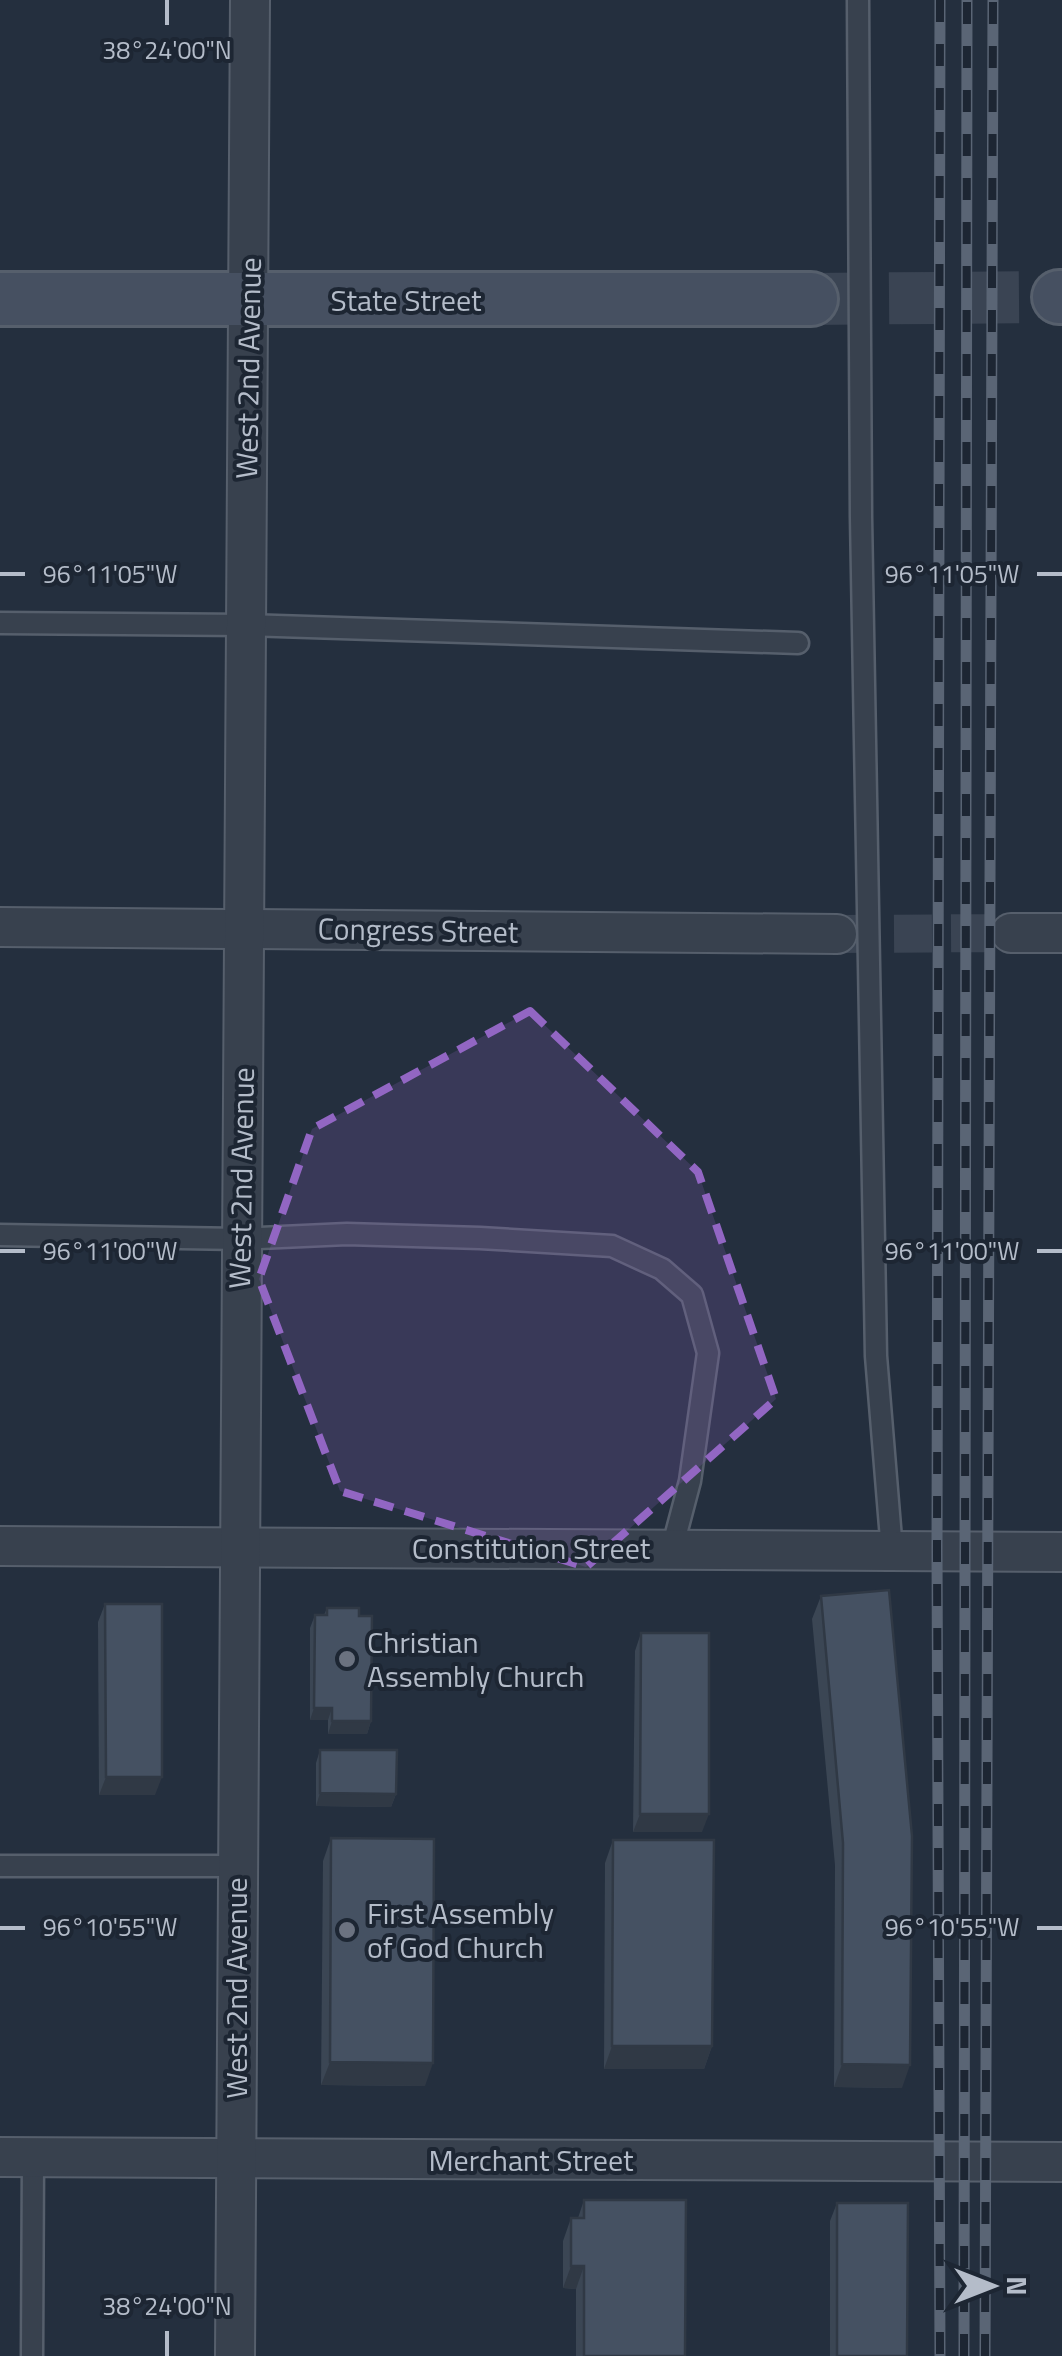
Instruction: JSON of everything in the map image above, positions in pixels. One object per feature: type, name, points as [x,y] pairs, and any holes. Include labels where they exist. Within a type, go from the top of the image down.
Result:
[{"type":"street","name":"West 2nd Avenue","points":[[235,2356],[250,0]]},
{"type":"street","name":"State Street","points":[[0,299],[811,298]]},
{"type":"street","name":"Congress Street","points":[[0,927],[836,934]]},
{"type":"street","points":[[1010,933],[1062,933]]},
{"type":"street","name":"Constitution Street","points":[[0,1546],[1062,1552]]},
{"type":"street","name":"Merchant Street","points":[[16,2157],[1062,2162]]},
{"type":"lane","points":[[858,0],[861,537],[876,1336],[892,1551]]},
{"type":"lane","points":[[0,624],[246,625],[798,642]]},
{"type":"lane","points":[[0,1235],[240,1239],[347,1234],[612,1246],[662,1269],[692,1296],[708,1353],[690,1480],[672,1549]]},
{"type":"lane","points":[[0,1866],[237,1866]]},
{"type":"lane","points":[[16,2157],[32,2356]]},
{"type":"highlighted area","points":[[530,1011],[698,1172],[776,1399],[586,1567],[340,1491],[259,1279],[312,1129]]},
{"type":"building","points":[[889,1590],[912,1836],[910,2065],[842,2064],[843,1843],[821,1596]]},
{"type":"building","points":[[105,1604],[162,1604],[162,1777],[106,1777]]},
{"type":"building","points":[[327,1608],[359,1608],[359,1616],[372,1616],[371,1721],[332,1721],[332,1708],[314,1708],[315,1615],[327,1615]]},
{"type":"building","points":[[641,1633],[709,1633],[709,1814],[640,1814]]},
{"type":"building","points":[[320,1750],[397,1750],[396,1794],[320,1793]]},
{"type":"building","points":[[331,1838],[434,1839],[433,2063],[330,2062]]},
{"type":"building","points":[[613,1840],[714,1840],[712,2046],[612,2046]]},
{"type":"building","points":[[584,2200],[686,2200],[685,2356],[584,2356],[584,2266],[571,2266],[571,2218],[584,2218]]},
{"type":"building","points":[[837,2203],[908,2203],[907,2356],[837,2356]]},
{"type":"tunnel","points":[[811,299],[1059,297]]},
{"type":"tunnel","points":[[837,934],[1011,933]]},
{"type":"railway","points":[[940,0],[940,2356]]},
{"type":"railway","points":[[964,2356],[967,0]]},
{"type":"railway","points":[[985,2356],[993,0]]},
{"type":"place","name":"Christian Assembly Church","points":[[347,1659]]},
{"type":"place","name":"First Assembly of God Church","points":[[347,1930]]}]
